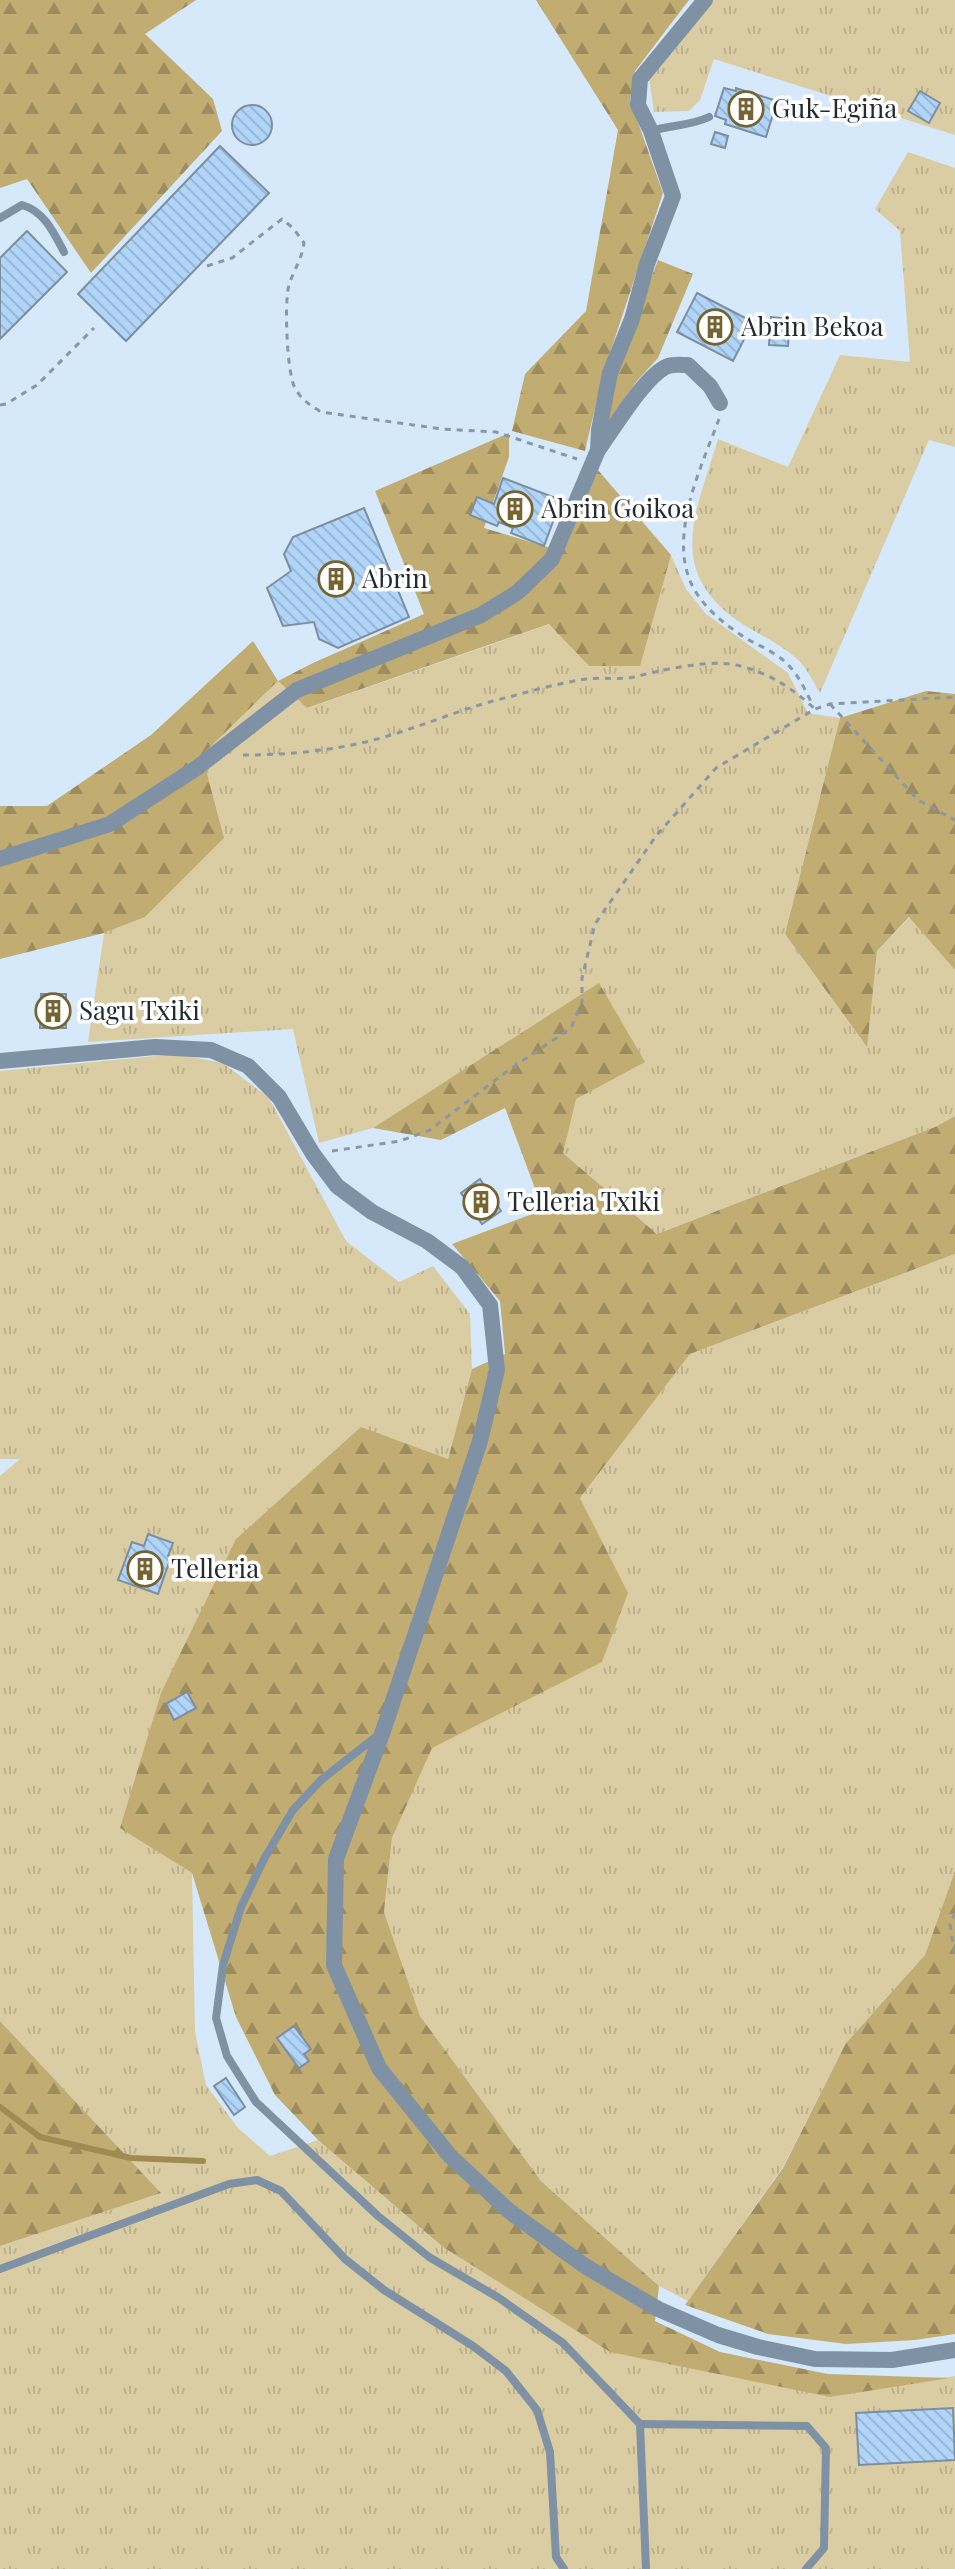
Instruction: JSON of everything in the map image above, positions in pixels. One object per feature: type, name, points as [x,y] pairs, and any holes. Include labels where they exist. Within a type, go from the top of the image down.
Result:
[{"type":"street","points":[[595,457],[610,373],[632,319],[647,264],[673,196],[651,131],[638,105],[640,79],[705,0]]},
{"type":"street","points":[[0,859],[110,824],[198,767],[297,690],[481,615],[518,592],[552,559],[595,457],[636,395],[668,366],[688,365],[710,386],[720,403]]},
{"type":"street","points":[[0,1061],[155,1047],[211,1050],[248,1066],[279,1097],[313,1154],[337,1186],[372,1212],[427,1241],[462,1267],[490,1305],[497,1370],[480,1441],[383,1731],[336,1859],[334,1965],[379,2068],[450,2156],[509,2211],[585,2266],[658,2309],[718,2335],[815,2359],[892,2360],[955,2350]]},
{"type":"lane","points":[[651,131],[669,125],[694,124],[709,117]]},
{"type":"lane","points":[[0,218],[22,205],[33,208],[52,229],[64,252]]},
{"type":"lane","points":[[383,1731],[321,1780],[293,1810],[252,1883],[223,1965],[216,2018],[227,2056],[256,2102],[378,2216],[429,2257],[499,2298],[563,2343],[640,2424],[646,2569]]},
{"type":"lane","points":[[0,2269],[229,2184],[257,2180],[281,2191],[345,2259],[384,2290],[473,2346],[506,2371],[537,2410],[550,2452],[556,2557],[564,2569]]},
{"type":"lane","points":[[640,2424],[807,2426],[826,2448],[824,2548],[806,2569]]},
{"type":"path","points":[[207,266],[232,258],[282,219],[293,228],[304,243],[302,258],[290,283],[285,311],[293,384],[305,402],[321,412],[442,429],[496,432],[595,457]]},
{"type":"path","points":[[0,405],[37,385],[94,328]]},
{"type":"path","points":[[720,403],[719,419],[684,524],[683,559],[694,588],[712,612],[749,641],[775,654],[797,674],[815,709]]},
{"type":"path","points":[[233,755],[338,748],[371,741],[480,705],[556,685],[609,677],[631,678],[650,672],[703,665],[735,665],[776,679],[815,709]]},
{"type":"path","points":[[313,1154],[400,1141],[430,1130],[506,1072],[571,1028],[582,1002],[582,978],[595,924],[656,836],[716,768],[815,709],[830,704],[955,697]]},
{"type":"path","points":[[830,704],[918,800],[955,820]]},
{"type":"path","points":[[955,1913],[950,1924],[955,1957]]},
{"type":"green space","points":[[0,0],[196,0],[145,34],[213,99],[222,131],[91,273],[27,179],[0,188]]},
{"type":"green space","points":[[536,0],[689,0],[635,71],[630,100],[663,193],[603,374],[585,451],[512,431],[525,374],[586,311],[618,130]]},
{"type":"green space","points":[[713,0],[955,0],[955,135],[714,59],[700,100],[689,111],[654,112],[649,79]]},
{"type":"green space","points":[[908,152],[955,168],[955,447],[929,440],[820,693],[796,658],[744,625],[719,605],[703,584],[694,563],[692,540],[695,517],[718,439],[788,467],[840,355],[910,362],[900,231],[875,209]]},
{"type":"green space","points":[[658,260],[693,274],[658,358],[637,381],[606,425],[618,366]]},
{"type":"green space","points":[[509,433],[509,457],[484,528],[561,551],[598,470],[671,555],[640,666],[589,666],[549,624],[307,708],[278,681],[424,614],[375,491]]},
{"type":"green space","points":[[671,555],[686,589],[706,614],[788,673],[808,713],[840,718],[785,934],[866,1046],[877,951],[910,917],[955,970],[955,1116],[935,1127],[657,1234],[563,1153],[599,984],[373,1128],[319,1143],[293,1029],[88,1042],[104,933],[145,917],[202,755],[278,681],[308,708],[550,624],[589,666],[639,666]]},
{"type":"green space","points":[[253,641],[278,681],[202,755],[224,838],[145,917],[104,933],[0,959],[0,806],[47,806],[151,735]]},
{"type":"green space","points":[[926,691],[955,694],[955,970],[909,917],[877,951],[867,1047],[785,934],[840,718]]},
{"type":"green space","points":[[599,983],[645,1062],[576,1099],[563,1153],[657,1234],[935,1127],[955,1116],[955,1254],[690,1354],[580,1498],[628,1593],[602,1662],[432,1748],[392,1838],[384,1912],[420,2016],[541,2181],[659,2286],[655,2321],[720,2352],[828,2374],[950,2378],[830,2397],[610,2352],[443,2247],[318,2140],[275,2095],[236,2017],[192,1873],[120,1828],[161,1693],[236,1539],[361,1427],[448,1459],[472,1369],[505,1354],[500,1301],[452,1244],[543,1210],[505,1108],[441,1140],[373,1128]]},
{"type":"green space","points":[[176,1054],[223,1063],[269,1098],[346,1241],[399,1282],[433,1266],[470,1314],[472,1369],[448,1459],[120,1827],[192,1873],[195,2032],[206,2085],[238,2128],[270,2156],[318,2140],[443,2247],[830,2397],[955,2376],[955,2569],[0,2569],[0,2246],[161,2193],[0,2021],[0,1476],[20,1459],[0,1459],[0,1071]]},
{"type":"green space","points":[[955,1254],[955,1871],[925,1955],[846,2043],[783,2167],[688,2301],[659,2286],[541,2181],[420,2016],[384,1912],[392,1838],[432,1747],[602,1661],[627,1593],[580,1498],[690,1354]]},
{"type":"green space","points":[[955,1871],[955,2334],[846,2344],[768,2334],[685,2305],[783,2168],[846,2043],[925,1955]]},
{"type":"green space","points":[[0,2021],[161,2193],[0,2246]]},
{"type":"building","name":"Guk-Egiña","points":[[724,88],[736,91],[736,88],[777,101],[766,137],[725,124],[726,120],[715,116]]},
{"type":"building","points":[[920,91],[940,103],[929,123],[908,111]]},
{"type":"building","points":[[252,105],[266,111],[272,125],[266,139],[252,145],[238,139],[232,125],[238,111]]},
{"type":"building","points":[[715,132],[728,136],[725,148],[711,144]]},
{"type":"building","points":[[220,146],[269,193],[126,341],[78,294]]},
{"type":"building","points":[[27,231],[67,272],[0,339],[0,258]]},
{"type":"building","name":"Abrin Bekoa","points":[[697,293],[753,322],[733,361],[677,332]]},
{"type":"building","points":[[771,317],[790,319],[788,346],[769,345]]},
{"type":"building","name":"Abrin Goikoa","points":[[503,478],[561,500],[544,546],[511,533],[513,528],[499,522],[497,526],[470,515],[477,497],[494,504]]},
{"type":"building","name":"Abrin","points":[[364,508],[409,617],[338,648],[319,639],[314,622],[283,626],[267,588],[291,571],[284,554],[293,537]]},
{"type":"building","name":"Sagu Txiki","points":[[41,994],[66,994],[66,1028],[40,1028]]},
{"type":"building","name":"Telleria Txiki","points":[[480,1179],[501,1211],[482,1224],[461,1193]]},
{"type":"building","name":"Telleria","points":[[148,1534],[173,1543],[158,1594],[118,1580],[132,1542],[144,1546]]},
{"type":"building","points":[[187,1692],[196,1708],[174,1720],[166,1704]]},
{"type":"building","points":[[294,2026],[311,2049],[304,2054],[309,2061],[299,2068],[277,2038]]},
{"type":"building","points":[[226,2078],[245,2107],[234,2115],[214,2086]]},
{"type":"building","points":[[953,2408],[955,2460],[859,2465],[856,2413]]},
{"type":"waterway","points":[[0,2107],[40,2137],[131,2158],[203,2161]]},
{"type":"place","name":"Guk-Egiña","points":[[746,109]]},
{"type":"place","name":"Abrin Bekoa","points":[[715,327]]},
{"type":"place","name":"Abrin Goikoa","points":[[515,509]]},
{"type":"place","name":"Abrin","points":[[336,579]]},
{"type":"place","name":"Sagu Txiki","points":[[53,1011]]},
{"type":"place","name":"Telleria Txiki","points":[[481,1202]]},
{"type":"place","name":"Telleria","points":[[145,1569]]}]
